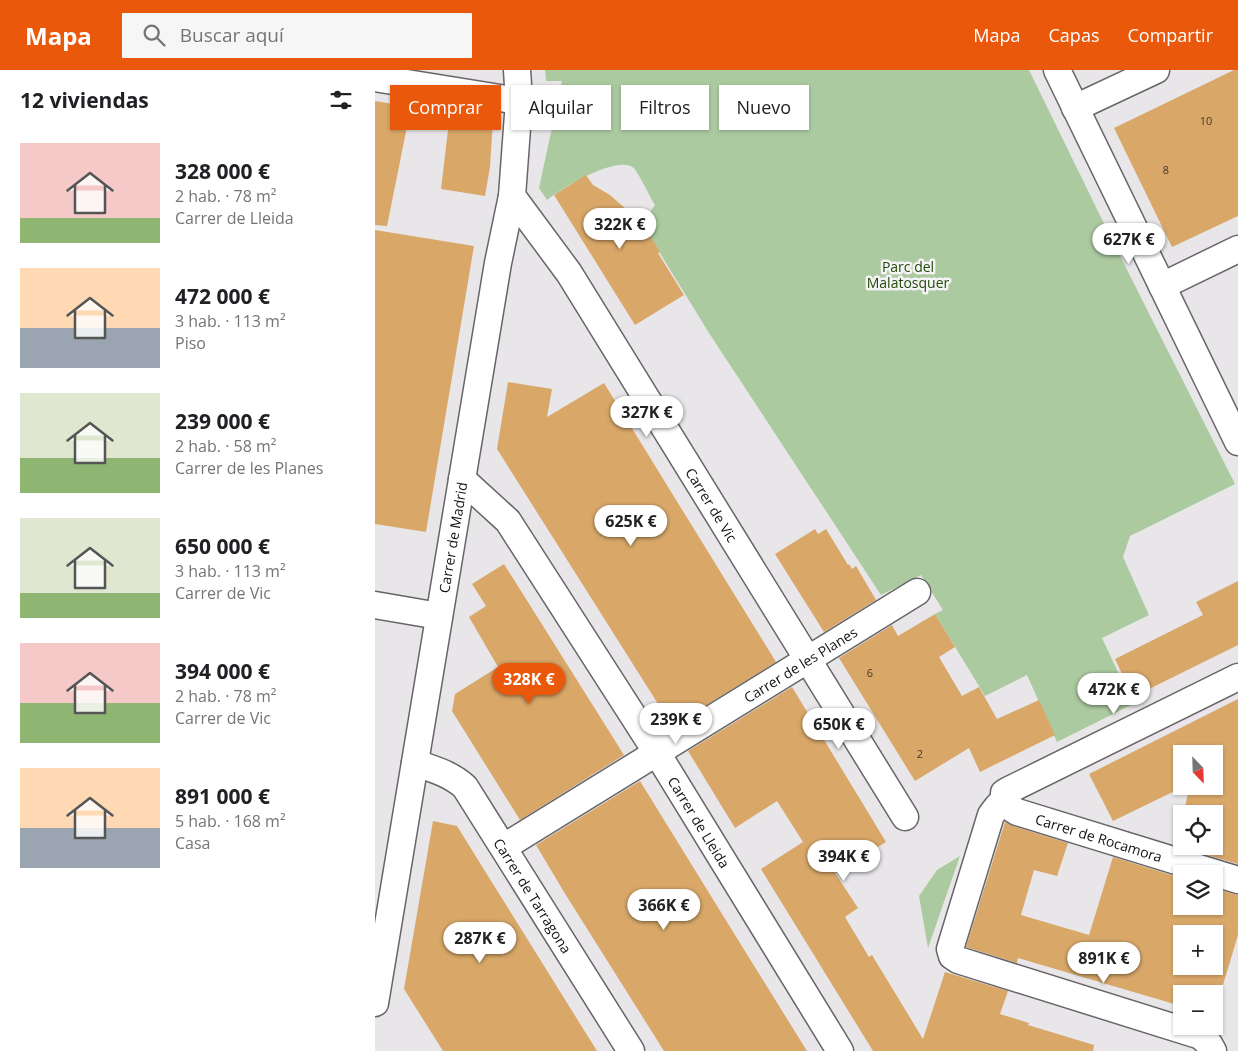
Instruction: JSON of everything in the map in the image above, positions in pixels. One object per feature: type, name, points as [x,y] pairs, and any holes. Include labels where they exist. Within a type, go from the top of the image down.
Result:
[{"type":"street","name":"Carrer de Madrid","points":[[517,70],[518,85]]},
{"type":"street","points":[[1057,70],[1238,442]]},
{"type":"street","points":[[1075,108],[1156,70]]},
{"type":"street","points":[[375,78],[511,100]]},
{"type":"street","name":"Carrer de Madrid","points":[[375,1003],[498,263],[512,196],[517,130]]},
{"type":"street","name":"Carrer de Vic","points":[[512,196],[569,273],[905,817]]},
{"type":"street","points":[[1162,286],[1238,249]]},
{"type":"street","name":"Carrer de Lleida","points":[[462,479],[508,520],[657,753],[840,1051]]},
{"type":"street","name":"Carrer de les Planes","points":[[504,847],[917,592]]},
{"type":"street","points":[[375,606],[439,616]]},
{"type":"street","points":[[1213,1051],[1201,1036],[958,960],[952,956],[950,948],[991,815],[1006,795],[1238,677]]},
{"type":"street","name":"Carrer de Tarragona","points":[[415,763],[445,773],[458,780],[465,787],[631,1051]]},
{"type":"street","name":"Carrer de Rocamora","points":[[1006,795],[1009,807],[1017,812],[1238,880]]},
{"type":"green space","name":"Parc del Malatosquer","points":[[545,70],[1029,70],[1235,484],[1130,536],[1123,557],[1149,615],[1102,638],[1133,704],[1057,742],[1027,675],[985,696],[935,614],[943,610],[921,575],[881,595],[709,333],[642,224],[655,205],[634,168],[626,165],[603,169],[576,181],[547,200],[539,188],[551,130],[611,130],[611,85],[561,85],[562,81],[546,81]]},
{"type":"green space","points":[[960,856],[928,948],[919,896],[937,870]]},
{"type":"building","points":[[1234,70],[1238,70],[1238,216],[1172,247],[1114,128]]},
{"type":"building","points":[[375,101],[390,104],[390,130],[406,130],[387,226],[375,225]]},
{"type":"building","points":[[448,130],[492,130],[490,167],[485,196],[441,189]]},
{"type":"building","points":[[586,175],[593,185],[610,195],[634,216],[642,231],[646,229],[660,252],[658,253],[684,295],[635,325],[554,195]]},
{"type":"building","points":[[375,230],[474,246],[426,532],[375,524]]},
{"type":"building","points":[[508,382],[552,389],[547,417],[604,383],[776,662],[672,726],[497,449]]},
{"type":"building","points":[[815,529],[818,534],[826,529],[848,565],[852,569],[856,566],[876,600],[824,632],[775,554]]},
{"type":"building","points":[[504,564],[624,755],[520,820],[452,711],[455,694],[498,667],[469,617],[486,606],[472,584]]},
{"type":"building","points":[[1238,581],[1238,645],[1133,697],[1115,659],[1203,615],[1196,602]]},
{"type":"building","points":[[935,614],[955,647],[939,657],[962,696],[979,687],[997,719],[1039,700],[1055,735],[980,772],[969,748],[915,781],[839,658],[892,625],[898,636]]},
{"type":"building","points":[[792,687],[886,842],[835,873],[858,908],[845,917],[869,957],[872,955],[923,1039],[945,972],[1008,991],[1000,1014],[1029,1023],[1028,1025],[1094,1045],[1093,1051],[873,1051],[761,869],[803,842],[777,801],[735,828],[688,751]]},
{"type":"building","points":[[1238,699],[1238,864],[1208,855],[1223,855],[1223,805],[1186,805],[1187,795],[1223,795],[1223,745],[1173,745],[1173,792],[1113,821],[1089,774]]},
{"type":"building","points":[[640,781],[807,1051],[664,1051],[564,892],[536,845]]},
{"type":"building","points":[[433,821],[457,826],[597,1051],[443,1051],[404,989]]},
{"type":"building","points":[[1005,822],[1068,843],[1057,876],[1034,870],[1021,915],[1089,935],[1113,857],[1173,876],[1173,915],[1223,915],[1223,891],[1238,895],[1238,935],[1223,985],[1173,985],[1173,1004],[1018,958],[1017,963],[966,947]]}]
